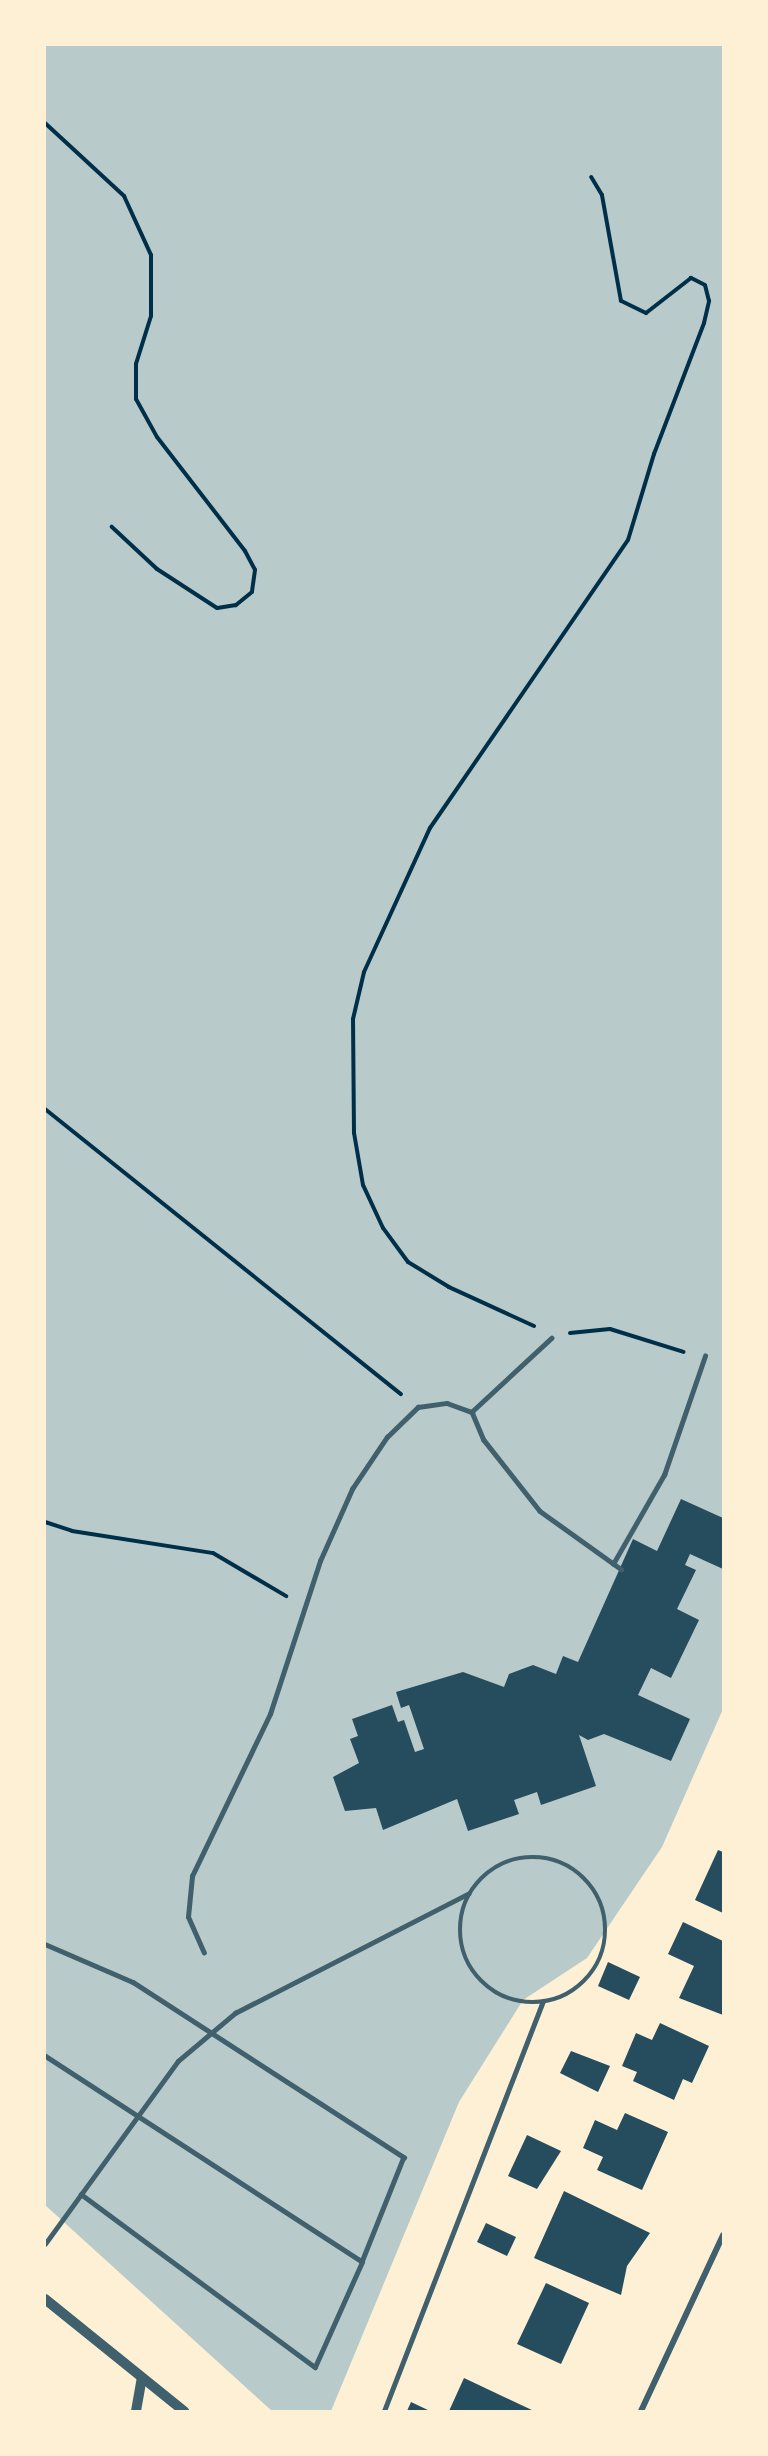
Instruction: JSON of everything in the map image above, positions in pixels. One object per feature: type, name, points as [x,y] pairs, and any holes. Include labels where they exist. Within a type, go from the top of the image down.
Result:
[{"type":"street","points":[[641,2411],[723,2235]]},
{"type":"street","points":[[45,2299],[184,2411]]},
{"type":"street","points":[[136,2411],[142,2378]]},
{"type":"lane","points":[[472,1412],[552,1338]]},
{"type":"lane","points":[[613,1564],[664,1475],[705,1356]]},
{"type":"lane","points":[[204,1953],[188,1917],[192,1876],[270,1714],[304,1607],[352,1489],[387,1437],[418,1407],[447,1403],[472,1412],[503,1467],[540,1510],[621,1569]]},
{"type":"lane","points":[[45,2244],[137,2114],[178,2061],[235,2013],[468,1894],[498,1866],[530,1856],[555,1859],[594,1888],[607,1936],[600,1960],[566,1996],[542,2003],[497,1994],[466,1961],[460,1939],[468,1894]]},
{"type":"lane","points":[[45,1944],[133,1982],[210,2034],[404,2157],[362,2262],[315,2367],[81,2194]]},
{"type":"lane","points":[[384,2411],[542,2003]]},
{"type":"lane","points":[[45,2056],[362,2262]]},
{"type":"path","points":[[45,123],[124,196],[151,255],[151,316],[136,364],[136,399],[157,437],[245,551],[255,570],[252,592],[236,605],[217,608],[157,569],[112,527]]},
{"type":"path","points":[[591,177],[609,222],[621,301],[646,313],[691,278],[705,285],[709,301],[704,323],[654,454],[628,540],[430,828],[364,972],[353,1019],[351,1071],[363,1185],[383,1228],[408,1262],[552,1338],[580,1330],[610,1329],[705,1356]]},
{"type":"path","points":[[45,1109],[418,1407]]},
{"type":"path","points":[[45,1522],[72,1531],[213,1552],[304,1607]]},
{"type":"shaded area","points":[[45,45],[723,45],[723,1709],[662,1847],[587,1958],[523,2000],[459,2102],[331,2411],[272,2411],[45,2205]]},
{"type":"building","points":[[681,1499],[723,1518],[723,1569],[690,1554],[685,1565],[696,1570],[677,1609],[699,1620],[671,1678],[651,1668],[638,1695],[690,1719],[671,1761],[604,1734],[588,1740],[579,1735],[596,1786],[541,1805],[537,1792],[514,1800],[519,1814],[468,1831],[457,1799],[383,1830],[376,1808],[345,1811],[333,1777],[359,1763],[350,1739],[358,1736],[352,1719],[392,1705],[398,1722],[404,1720],[415,1752],[424,1749],[409,1705],[401,1708],[396,1692],[463,1672],[504,1687],[509,1674],[533,1665],[556,1674],[563,1656],[578,1662],[633,1539],[657,1551]]},
{"type":"building","points":[[718,1850],[723,1852],[723,1913],[695,1900]]},
{"type":"building","points":[[683,1922],[723,1941],[723,2015],[679,1998],[694,1966],[668,1954]]},
{"type":"building","points":[[608,1962],[640,1977],[629,2000],[598,1986]]},
{"type":"building","points":[[660,2023],[709,2046],[692,2083],[683,2079],[674,2100],[633,2081],[637,2072],[622,2066],[636,2033],[652,2040]]},
{"type":"building","points":[[571,2051],[610,2066],[598,2092],[560,2073]]},
{"type":"building","points":[[625,2113],[668,2132],[642,2190],[597,2170],[603,2157],[583,2148],[595,2120],[617,2130]]},
{"type":"building","points":[[527,2135],[561,2151],[537,2189],[508,2176]]},
{"type":"building","points":[[564,2191],[650,2233],[627,2266],[621,2295],[534,2258]]},
{"type":"building","points":[[486,2223],[516,2237],[507,2256],[477,2242]]},
{"type":"building","points":[[546,2283],[589,2303],[561,2364],[517,2344]]},
{"type":"building","points":[[464,2378],[534,2411],[449,2411]]},
{"type":"building","points":[[411,2402],[430,2411],[407,2411]]}]
